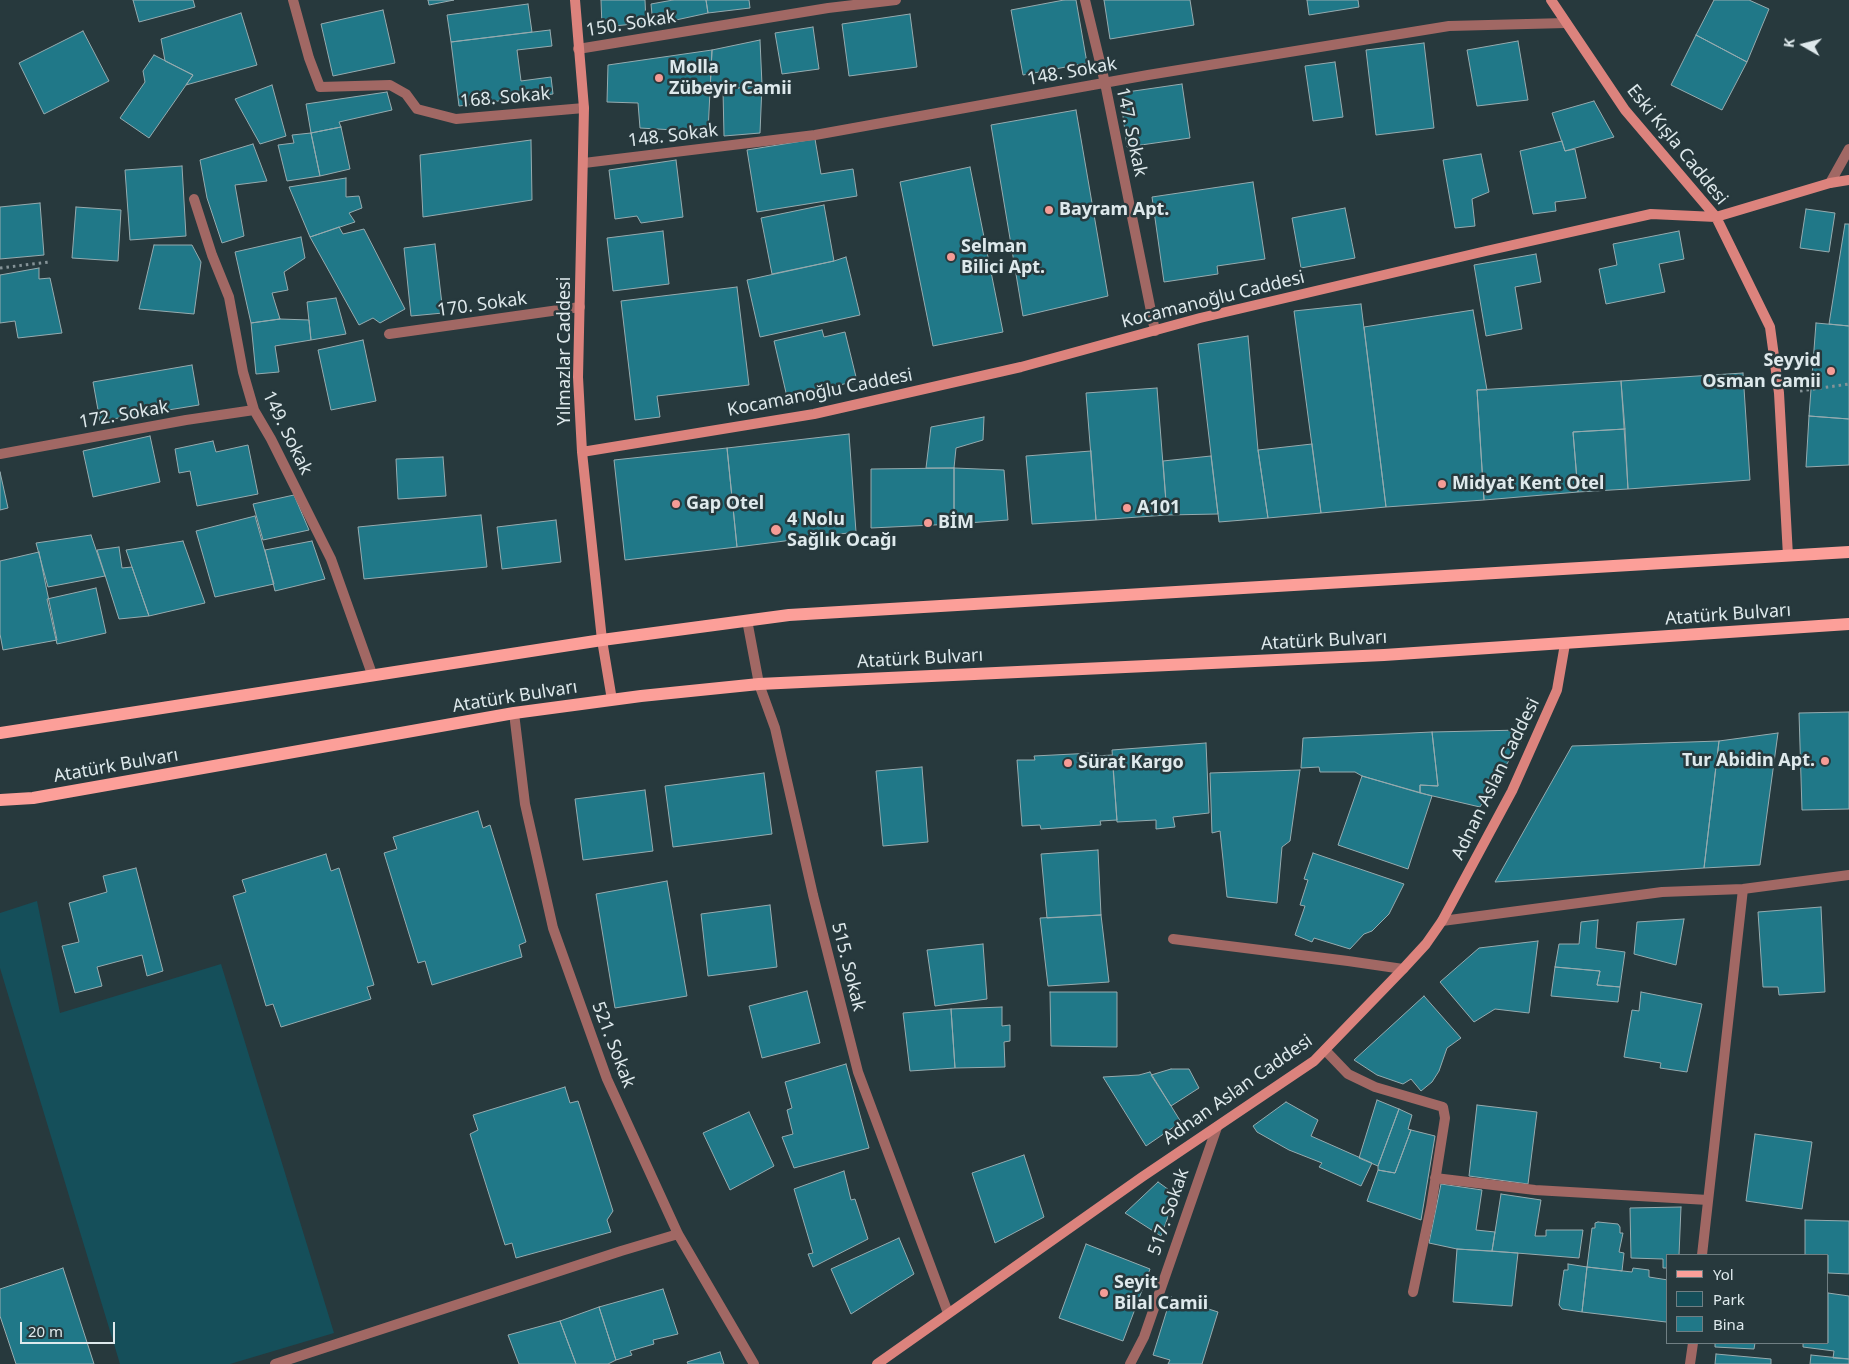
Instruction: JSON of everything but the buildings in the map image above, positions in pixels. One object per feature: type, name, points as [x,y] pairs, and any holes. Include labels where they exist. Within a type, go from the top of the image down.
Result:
[{"type":"main road","points":[[0,733],[372,674],[602,640],[799,614],[1849,552]]},
{"type":"main road","name":"Atatürk Bulvarı","points":[[0,800],[33,798],[514,713],[760,684],[1364,656],[1849,624]]},
{"type":"street","name":"168. Sokak","points":[[293,0],[309,58],[320,88],[390,85],[406,94],[417,109],[456,119],[584,108]]},
{"type":"street","name":"Yılmazlar Caddesi","points":[[575,0],[584,108],[578,377],[582,452],[602,640],[612,700]]},
{"type":"street","name":"150. Sokak","points":[[578,49],[828,8],[896,0]]},
{"type":"street","name":"147. Sokak","points":[[1086,0],[1105,83],[1155,330]]},
{"type":"street","name":"Eski Kışla Caddesi","points":[[1551,0],[1624,110],[1716,218],[1770,328],[1779,393],[1788,556]]},
{"type":"street","name":"148. Sokak","points":[[584,163],[815,135],[1105,83],[1448,26],[1566,23]]},
{"type":"street","points":[[1830,183],[1849,149]]},
{"type":"street","name":"Kocamanoğlu Caddesi","points":[[582,452],[814,414],[1021,367],[1200,318],[1651,214],[1716,218],[1830,183],[1849,180]]},
{"type":"street","name":"149. Sokak","points":[[194,199],[212,255],[229,297],[243,372],[254,410],[271,439],[331,559],[372,674]]},
{"type":"street","name":"170. Sokak","points":[[389,334],[580,307]]},
{"type":"street","name":"172. Sokak","points":[[0,454],[186,420],[254,410]]},
{"type":"street","name":"515. Sokak","points":[[747,620],[760,684],[775,728],[813,894],[858,1072],[948,1313]]},
{"type":"street","name":"Adnan Aslan Caddesi","points":[[877,1364],[1314,1061],[1403,969],[1426,944],[1442,920],[1512,791],[1557,690],[1565,644]]},
{"type":"street","name":"521. Sokak","points":[[514,713],[525,804],[553,928],[607,1079],[678,1234],[754,1364]]},
{"type":"street","points":[[1442,920],[1662,892],[1743,889],[1849,875]]},
{"type":"street","points":[[1702,1254],[1743,889]]},
{"type":"street","points":[[1173,939],[1403,969]]},
{"type":"street","points":[[1325,1050],[1348,1074],[1374,1087],[1442,1107],[1445,1118],[1431,1207],[1413,1292]]},
{"type":"street","name":"517. Sokak","points":[[1130,1364],[1144,1337],[1217,1127]]},
{"type":"street","points":[[1435,1178],[1535,1190],[1708,1200]]},
{"type":"street","points":[[275,1364],[620,1251],[678,1234]]},
{"type":"street","points":[[1690,1364],[1692,1344]]},
{"type":"path","points":[[0,268],[49,262]]},
{"type":"path","points":[[1779,393],[1849,384]]},
{"type":"green space","points":[[37,901],[60,1013],[221,964],[334,1333],[230,1364],[120,1364],[0,968],[0,913]]},
{"type":"place","name":"Molla Zübeyir Camii","points":[[659,78]]},
{"type":"place","name":"Bayram Apt.","points":[[1049,210]]},
{"type":"place","name":"Selman Bilici Apt.","points":[[951,257]]},
{"type":"place","name":"Seyyid Osman Camii","points":[[1831,371]]},
{"type":"place","name":"Midyat Kent Otel","points":[[1442,484]]},
{"type":"place","name":"Gap Otel","points":[[676,504]]},
{"type":"place","name":"A101","points":[[1127,508]]},
{"type":"place","name":"BİM","points":[[928,523]]},
{"type":"place","name":"4 Nolu Sağlık Ocağı","points":[[776,530]]},
{"type":"place","name":"Tur Abidin Apt.","points":[[1825,761]]},
{"type":"place","name":"Sürat Kargo","points":[[1068,763]]},
{"type":"place","name":"Seyit Bilal Camii","points":[[1104,1293]]}]
